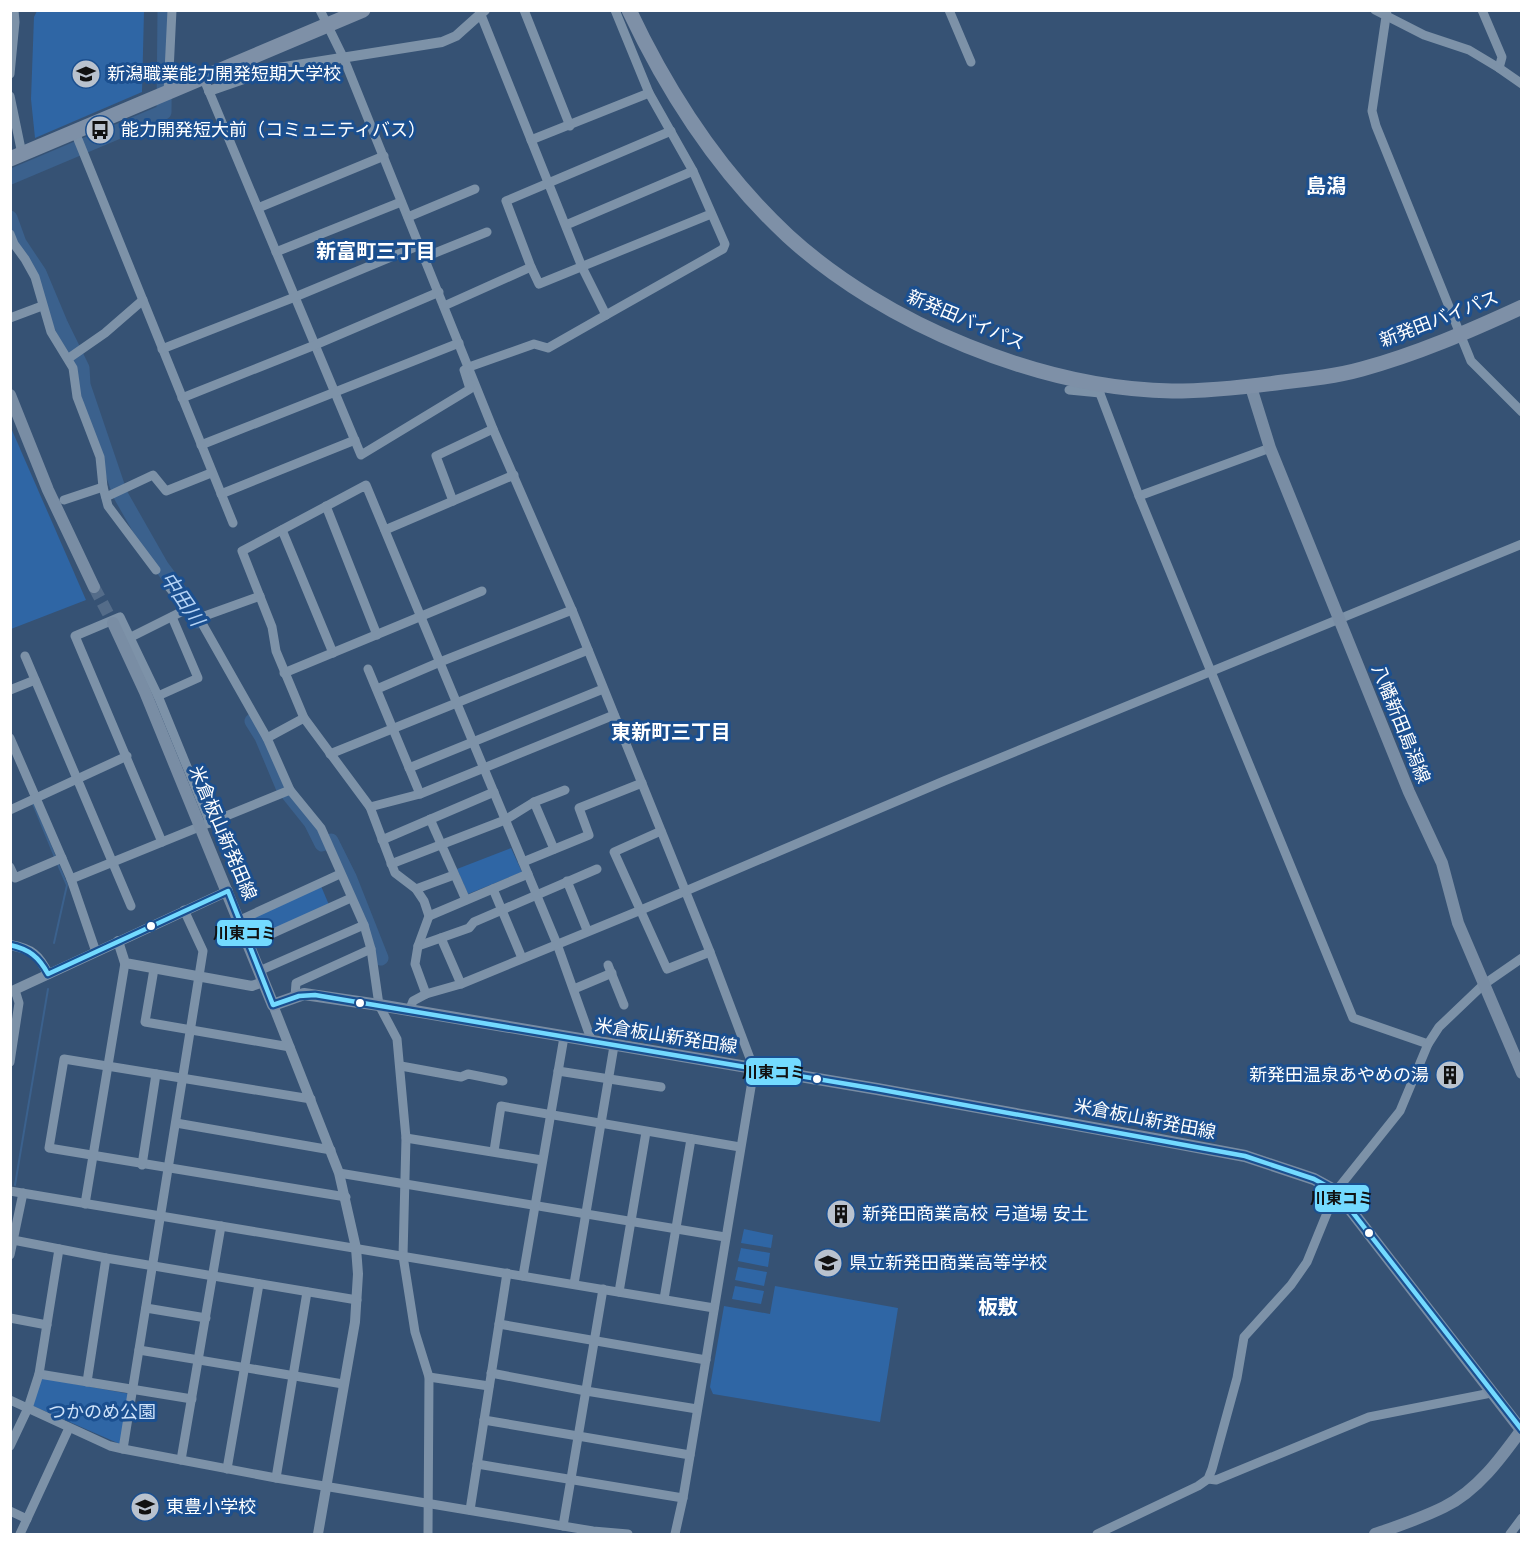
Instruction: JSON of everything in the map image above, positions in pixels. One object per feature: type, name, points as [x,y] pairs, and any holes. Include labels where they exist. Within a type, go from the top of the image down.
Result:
[{"type":"highway","points":[[16,157],[162,95],[206,84],[363,10]]},
{"type":"highway","name":"新発田バイパス","points":[[629,10],[668,86],[695,129],[733,178],[774,223],[828,268],[868,295],[930,329],[986,354],[1098,388],[1171,391],[1251,387],[1360,370],[1460,334],[1521,308]]},
{"type":"main road","name":"八幡新田島潟線","points":[[1251,387],[1270,448],[1409,792],[1442,863],[1458,923],[1521,1073]]},
{"type":"main road","points":[[10,395],[48,490],[94,587]]},
{"type":"main road","name":"米倉板山新発田線","points":[[112,623],[205,825],[228,891],[273,1005],[304,994],[379,1005],[1081,1125],[1245,1156],[1314,1179],[1336,1191],[1521,1430]]},
{"type":"main road","points":[[1375,1534],[1446,1507],[1462,1497],[1480,1481],[1521,1430]]},
{"type":"street","points":[[162,95],[172,10]]},
{"type":"street","points":[[320,10],[344,59],[493,429],[572,610],[710,952],[754,1069],[683,1498],[675,1534]]},
{"type":"street","points":[[524,10],[570,126]]},
{"type":"street","points":[[606,315],[582,267],[482,12],[456,36],[442,42],[272,69],[206,84],[361,455],[470,389],[464,370],[469,367],[534,344],[548,348],[723,249],[725,244],[693,171],[649,93],[615,10]]},
{"type":"street","points":[[949,10],[971,62]]},
{"type":"street","points":[[1375,10],[1387,13],[1424,35],[1469,50],[1521,84]]},
{"type":"street","points":[[1482,10],[1502,57],[1499,68]]},
{"type":"street","points":[[10,74],[15,22],[13,13]]},
{"type":"street","points":[[1387,13],[1372,111],[1376,126],[1471,361],[1521,412]]},
{"type":"street","points":[[531,140],[649,93]]},
{"type":"street","points":[[10,96],[16,157]]},
{"type":"street","points":[[670,131],[506,201],[539,284],[711,213]]},
{"type":"street","points":[[75,132],[233,523]]},
{"type":"street","points":[[258,208],[384,156]]},
{"type":"street","points":[[566,225],[693,171]]},
{"type":"street","points":[[408,217],[475,189]]},
{"type":"street","points":[[276,252],[401,202]]},
{"type":"street","points":[[424,257],[487,232]]},
{"type":"street","points":[[10,234],[35,277],[51,332],[69,358],[73,368],[77,397],[100,457],[103,487],[108,506],[156,570]]},
{"type":"street","points":[[162,349],[420,245]]},
{"type":"street","points":[[444,306],[531,267]]},
{"type":"street","points":[[182,398],[439,292]]},
{"type":"street","points":[[69,358],[105,333],[143,300]]},
{"type":"street","points":[[10,318],[42,306]]},
{"type":"street","points":[[201,445],[459,343]]},
{"type":"street","points":[[1069,390],[1098,388],[1139,496],[1353,1018],[1428,1044]]},
{"type":"street","points":[[453,501],[436,456],[493,429]]},
{"type":"street","points":[[221,494],[355,440]]},
{"type":"street","points":[[1139,496],[1270,448]]},
{"type":"street","points":[[106,497],[153,475],[166,490],[211,473]]},
{"type":"street","points":[[385,530],[514,475]]},
{"type":"street","points":[[426,994],[415,964],[418,946],[429,916],[424,901],[416,889],[395,873],[370,807],[304,718],[284,673],[276,651],[272,627],[242,550],[366,485],[557,944],[592,1042]]},
{"type":"street","points":[[64,500],[103,487]]},
{"type":"street","points":[[326,506],[377,635]]},
{"type":"street","points":[[282,530],[333,653]]},
{"type":"street","points":[[409,1011],[413,1001],[426,994],[461,984],[954,776],[1521,544]]},
{"type":"street","points":[[168,585],[187,609],[199,618],[267,738],[290,790],[321,828],[364,925],[371,949],[379,1005],[397,1039],[406,1138],[403,1256],[415,1332],[429,1377],[428,1534]]},
{"type":"street","points":[[284,673],[482,591]]},
{"type":"street","points":[[199,618],[260,596]]},
{"type":"street","points":[[131,637],[187,609]]},
{"type":"street","points":[[377,689],[572,610]]},
{"type":"street","points":[[162,842],[75,636],[120,617],[158,696],[205,825]]},
{"type":"street","points":[[158,696],[198,678],[172,617]]},
{"type":"street","points":[[330,754],[588,650]]},
{"type":"street","points":[[25,656],[131,906]]},
{"type":"street","points":[[368,669],[420,794]]},
{"type":"street","points":[[10,690],[35,680]]},
{"type":"street","points":[[409,768],[603,689]]},
{"type":"street","points":[[370,807],[420,794],[614,715]]},
{"type":"street","points":[[267,738],[304,718]]},
{"type":"street","points":[[10,738],[71,879],[96,952]]},
{"type":"street","points":[[10,810],[127,756]]},
{"type":"street","points":[[523,862],[589,835],[579,808],[642,783]]},
{"type":"street","points":[[71,879],[290,790]]},
{"type":"street","points":[[392,864],[505,820],[534,802],[565,790]]},
{"type":"street","points":[[382,840],[494,792]]},
{"type":"street","points":[[534,802],[554,849]]},
{"type":"street","points":[[430,819],[465,900]]},
{"type":"street","points":[[661,831],[614,852],[667,969],[710,952]]},
{"type":"street","points":[[10,867],[15,878],[62,858]]},
{"type":"street","points":[[418,946],[469,928],[474,921],[597,869]]},
{"type":"street","points":[[240,920],[340,874]]},
{"type":"street","points":[[429,916],[528,874]]},
{"type":"street","points":[[416,889],[454,875]]},
{"type":"street","points":[[567,881],[587,930]]},
{"type":"street","points":[[494,889],[522,958]]},
{"type":"street","points":[[10,1062],[19,1003],[13,991],[228,891]]},
{"type":"street","points":[[249,944],[351,898]]},
{"type":"street","points":[[123,1449],[203,951],[184,910]]},
{"type":"street","points":[[125,963],[252,986],[261,976],[364,925]]},
{"type":"street","points":[[441,938],[461,984]]},
{"type":"street","points":[[85,1204],[125,963],[118,941]]},
{"type":"street","points":[[10,945],[31,951],[41,959],[48,974]]},
{"type":"street","points":[[295,996],[296,983],[371,949]]},
{"type":"street","points":[[1097,1534],[1198,1486],[1208,1479],[1237,1378],[1244,1337],[1291,1285],[1307,1262],[1336,1191],[1400,1111],[1428,1044],[1439,1027],[1483,985],[1521,958]]},
{"type":"street","points":[[154,969],[145,1022],[290,1047]]},
{"type":"street","points":[[574,989],[610,969],[624,1005]]},
{"type":"street","points":[[273,1005],[339,1173],[357,1248],[357,1300],[318,1534]]},
{"type":"street","points":[[523,1276],[564,1037]]},
{"type":"street","points":[[574,1284],[614,1046]]},
{"type":"street","points":[[311,1099],[64,1059],[50,1148],[346,1197]]},
{"type":"street","points":[[401,1066],[461,1077],[468,1074],[502,1081]]},
{"type":"street","points":[[558,1071],[661,1087]]},
{"type":"street","points":[[142,1165],[156,1074]]},
{"type":"street","points":[[494,1151],[501,1106],[740,1147]]},
{"type":"street","points":[[176,1123],[331,1150]]},
{"type":"street","points":[[619,1292],[646,1132]]},
{"type":"street","points":[[406,1138],[542,1160]]},
{"type":"street","points":[[664,1299],[691,1139]]},
{"type":"street","points":[[339,1173],[725,1237]]},
{"type":"street","points":[[10,1191],[714,1308]]},
{"type":"street","points":[[10,1254],[23,1193]]},
{"type":"street","points":[[181,1460],[221,1226]]},
{"type":"street","points":[[13,1240],[357,1300]]},
{"type":"street","points":[[10,1446],[28,1408],[39,1374],[59,1249]]},
{"type":"street","points":[[87,1382],[106,1258]]},
{"type":"street","points":[[470,1510],[507,1273]]},
{"type":"street","points":[[227,1469],[258,1284]]},
{"type":"street","points":[[563,1526],[603,1289]]},
{"type":"street","points":[[276,1478],[308,1292]]},
{"type":"street","points":[[146,1308],[206,1318]]},
{"type":"street","points":[[10,1318],[46,1325]]},
{"type":"street","points":[[499,1324],[706,1360]]},
{"type":"street","points":[[139,1350],[343,1384]]},
{"type":"street","points":[[491,1373],[697,1409]]},
{"type":"street","points":[[39,1374],[192,1399]]},
{"type":"street","points":[[429,1377],[489,1386]]},
{"type":"street","points":[[1208,1479],[1216,1480],[1369,1417],[1491,1393]]},
{"type":"street","points":[[10,1400],[110,1446],[123,1449],[592,1533],[628,1534]]},
{"type":"street","points":[[484,1420],[690,1455]]},
{"type":"street","points":[[20,1534],[69,1428]]},
{"type":"street","points":[[477,1464],[683,1498]]},
{"type":"street","points":[[10,1511],[27,1519]]},
{"type":"street","points":[[1510,1534],[1521,1518]]},
{"type":"green space","name":"新潟職業能力開発短期大学校","points":[[37,11],[144,11],[142,92],[35,138],[31,99],[34,17]]},
{"type":"green space","points":[[11,428],[86,600],[10,629]]},
{"type":"green space","points":[[511,848],[522,872],[468,894],[457,869]]},
{"type":"green space","points":[[321,886],[329,905],[257,937],[250,919]]},
{"type":"green space","points":[[744,1229],[773,1235],[771,1248],[741,1243]]},
{"type":"green space","points":[[741,1248],[770,1253],[768,1267],[738,1261]]},
{"type":"green space","points":[[738,1267],[767,1272],[764,1286],[735,1280]]},
{"type":"green space","points":[[735,1286],[764,1291],[761,1304],[732,1299]]},
{"type":"green space","points":[[775,1286],[898,1308],[880,1422],[713,1394],[710,1387],[724,1306],[770,1314]]},
{"type":"green space","name":"つかのめ公園","points":[[41,1378],[130,1394],[120,1444],[33,1406]]},
{"type":"waterway","name":"中田川","points":[[10,177],[164,112],[165,10]]},
{"type":"waterway","name":"中田川","points":[[10,218],[19,243],[39,273],[82,368],[83,385],[120,494],[161,566],[192,608],[197,621]]},
{"type":"waterway","name":"中田川","points":[[252,721],[262,737],[283,787],[311,822],[322,844],[331,841],[349,877],[381,958]]},
{"type":"waterway","points":[[32,801],[55,857]]},
{"type":"waterway","points":[[54,943],[67,885],[57,862]]},
{"type":"waterway","points":[[15,1185],[48,989]]},
{"type":"tunnel","points":[[94,587],[113,623]]},
{"type":"transit line","name":"川東コミ","points":[[10,945],[33,955],[48,974],[228,891],[273,1005],[299,996],[315,995],[877,1089],[1245,1156],[1314,1179],[1336,1191],[1522,1430]]},
{"type":"place","name":"新潟職業能力開発短期大学校","points":[[86,74]]},
{"type":"place","name":"能力開発短大前（コミュニティバス）","points":[[100,130]]},
{"type":"place","name":"新発田温泉あやめの湯","points":[[1450,1075]]},
{"type":"place","name":"新発田商業高校 弓道場 安土","points":[[841,1214]]},
{"type":"place","name":"県立新発田商業高等学校","points":[[828,1263]]},
{"type":"place","name":"東豊小学校","points":[[145,1507]]},
{"type":"district","name":"島潟","points":[[1326,186]]},
{"type":"district","name":"新富町三丁目","points":[[376,251]]},
{"type":"district","name":"東新町三丁目","points":[[671,732]]},
{"type":"district","name":"板敷","points":[[998,1307]]}]
